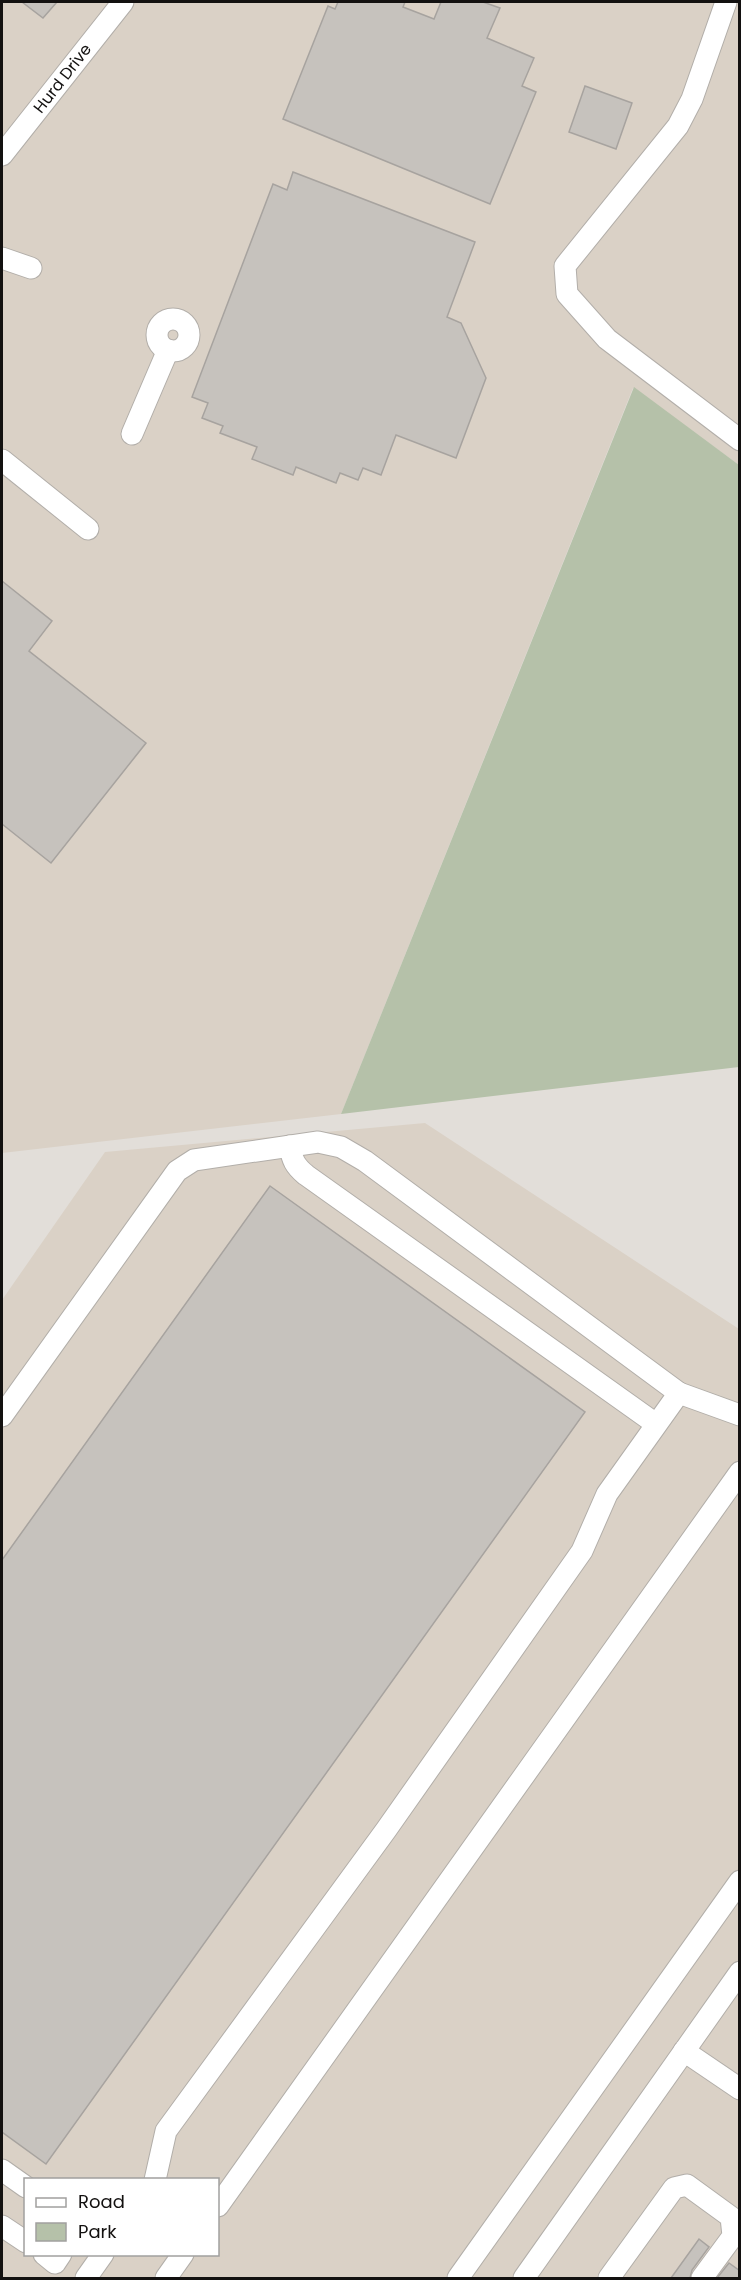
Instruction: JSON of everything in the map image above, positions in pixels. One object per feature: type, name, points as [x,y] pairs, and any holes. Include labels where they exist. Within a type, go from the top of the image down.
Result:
[{"type":"street","name":"Hurd Drive","points":[[2,155],[123,2]]},
{"type":"street","points":[[726,2],[692,99],[678,126],[565,266],[567,294],[606,339],[740,440]]},
{"type":"street","points":[[2,258],[32,268]]},
{"type":"street","points":[[132,434],[168,350]]},
{"type":"street","points":[[2,460],[88,529]]},
{"type":"street","points":[[2,1416],[177,1171],[194,1160],[318,1142],[341,1147],[365,1161],[679,1393],[740,1415]]},
{"type":"street","points":[[290,1146],[291,1158],[297,1168],[306,1175],[656,1424]]},
{"type":"street","points":[[155,2178],[166,2131],[386,1830],[582,1551],[606,1494],[679,1393]]},
{"type":"street","points":[[219,2205],[740,1472]]},
{"type":"street","points":[[458,2278],[740,1881]]},
{"type":"street","points":[[524,2278],[740,1972]]},
{"type":"street","points":[[684,2051],[740,2089]]},
{"type":"street","points":[[2,2170],[24,2186]]},
{"type":"street","points":[[609,2278],[674,2188],[680,2185],[687,2185],[714,2204],[731,2217],[733,2225],[732,2236],[702,2278]]},
{"type":"street","points":[[2,2226],[24,2241]]},
{"type":"street","points":[[46,2256],[55,2263],[60,2256]]},
{"type":"street","points":[[86,2278],[102,2256]]},
{"type":"street","points":[[166,2278],[182,2256]]},
{"type":"shaded area","points":[[2,2],[739,2],[739,465],[633,388],[341,1114],[2,1153]]},
{"type":"shaded area","points":[[425,1123],[739,1329],[739,2278],[2,2278],[2,1300],[105,1152]]},
{"type":"green space","points":[[634,387],[739,465],[739,1067],[341,1114]]},
{"type":"building","points":[[22,2],[57,2],[43,18]]},
{"type":"building","points":[[338,2],[405,2],[403,7],[434,19],[441,2],[483,2],[500,8],[487,38],[534,58],[522,86],[536,92],[490,204],[283,119],[328,6],[335,9]]},
{"type":"building","points":[[585,86],[632,103],[616,149],[569,132]]},
{"type":"building","points":[[293,172],[475,242],[447,317],[461,323],[486,378],[456,458],[396,435],[381,475],[363,468],[358,480],[340,473],[336,483],[296,467],[293,475],[252,459],[257,447],[220,433],[223,426],[202,418],[208,403],[192,397],[273,184],[287,190]]},
{"type":"building","points":[[2,581],[52,621],[29,651],[146,743],[51,863],[2,824]]},
{"type":"building","points":[[270,1186],[585,1412],[46,2164],[2,2132],[2,1560]]},
{"type":"building","points":[[699,2239],[709,2247],[692,2270],[690,2278],[671,2278]]},
{"type":"building","points":[[729,2263],[740,2271],[740,2278],[717,2278]]}]
